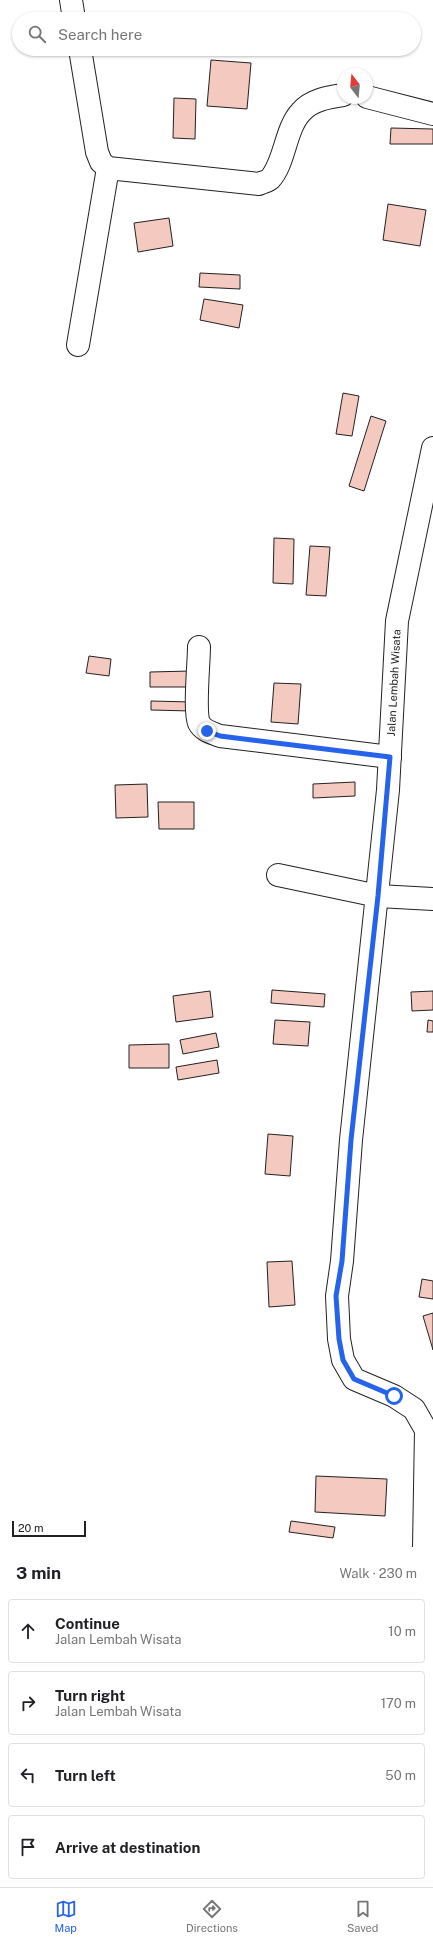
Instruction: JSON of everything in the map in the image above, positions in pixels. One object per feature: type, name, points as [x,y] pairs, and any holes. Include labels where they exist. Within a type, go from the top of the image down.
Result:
[{"type":"street","points":[[71,0],[73,12]]},
{"type":"street","points":[[81,56],[97,152],[101,162],[108,168],[259,184],[269,180],[275,171],[293,124],[301,112],[311,104],[337,96]]},
{"type":"street","points":[[373,99],[433,114]]},
{"type":"street","points":[[78,345],[108,168]]},
{"type":"street","name":"Jalan Lembah Wisata","points":[[424,1547],[426,1430],[414,1409],[394,1396],[354,1379],[343,1360],[339,1339],[336,1296],[342,1261],[351,1140],[378,896],[390,757],[397,621],[433,448]]},
{"type":"street","points":[[199,647],[199,724],[207,731],[220,736],[390,757]]},
{"type":"street","points":[[278,875],[378,896],[433,899]]},
{"type":"building","points":[[211,60],[251,63],[247,109],[207,106]]},
{"type":"building","points":[[174,98],[196,99],[195,139],[173,138]]},
{"type":"building","points":[[391,128],[433,129],[433,144],[390,144]]},
{"type":"building","points":[[388,204],[426,210],[420,246],[383,240]]},
{"type":"building","points":[[169,218],[173,246],[138,252],[134,223]]},
{"type":"building","points":[[200,273],[240,275],[240,289],[199,287]]},
{"type":"building","points":[[204,299],[243,305],[239,328],[200,320]]},
{"type":"building","points":[[343,393],[359,396],[352,436],[336,434]]},
{"type":"building","points":[[371,416],[386,421],[364,491],[349,486]]},
{"type":"building","points":[[274,538],[294,539],[293,584],[273,583]]},
{"type":"building","points":[[310,546],[330,547],[326,596],[306,595]]},
{"type":"building","points":[[89,656],[111,659],[109,676],[86,673]]},
{"type":"building","points":[[191,671],[191,687],[150,687],[150,672]]},
{"type":"building","points":[[274,683],[301,684],[298,724],[271,722]]},
{"type":"building","points":[[151,701],[192,702],[191,711],[151,710]]},
{"type":"building","points":[[355,782],[355,796],[313,798],[313,784]]},
{"type":"building","points":[[147,784],[148,817],[116,818],[115,785]]},
{"type":"building","points":[[158,802],[194,802],[194,829],[159,829]]},
{"type":"building","points":[[272,990],[325,994],[324,1007],[271,1003]]},
{"type":"building","points":[[210,991],[213,1017],[176,1022],[173,996]]},
{"type":"building","points":[[433,991],[433,1010],[412,1011],[411,992]]},
{"type":"building","points":[[275,1020],[310,1022],[308,1046],[273,1044]]},
{"type":"building","points":[[428,1020],[433,1021],[433,1032],[427,1032]]},
{"type":"building","points":[[216,1033],[219,1047],[183,1054],[180,1040]]},
{"type":"building","points":[[169,1044],[169,1068],[129,1068],[129,1045]]},
{"type":"building","points":[[217,1060],[219,1073],[178,1080],[176,1067]]},
{"type":"building","points":[[268,1134],[293,1136],[290,1176],[265,1174]]},
{"type":"building","points":[[292,1261],[295,1305],[269,1307],[267,1262]]},
{"type":"building","points":[[422,1279],[433,1281],[433,1299],[419,1297]]},
{"type":"building","points":[[433,1313],[433,1350],[423,1316]]},
{"type":"building","points":[[316,1476],[387,1479],[385,1516],[315,1512]]},
{"type":"building","points":[[291,1521],[335,1527],[333,1538],[289,1532]]},
{"type":"route","points":[[207,731],[220,736],[390,757],[378,896],[351,1140],[342,1261],[336,1296],[339,1339],[343,1360],[354,1379],[394,1396]]}]
